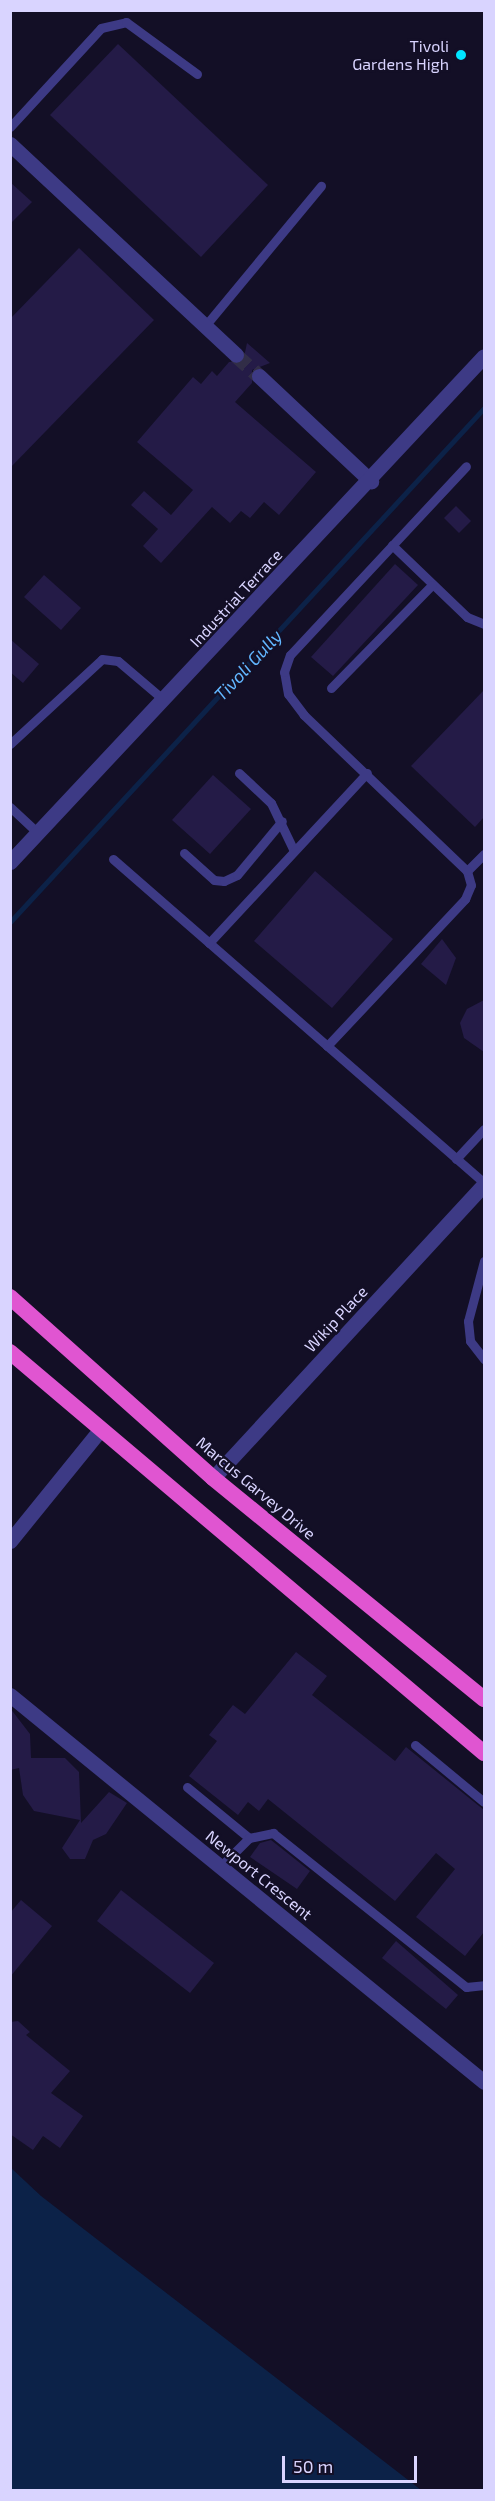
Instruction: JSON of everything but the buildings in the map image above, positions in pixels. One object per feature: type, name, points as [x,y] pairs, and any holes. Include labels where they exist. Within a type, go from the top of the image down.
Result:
[{"type":"highway","name":"Marcus Garvey Drive","points":[[10,1297],[213,1478],[484,1699]]},
{"type":"highway","points":[[10,1352],[99,1431],[484,1753]]},
{"type":"street","points":[[10,144],[236,355]]},
{"type":"street","name":"Industrial Terrace","points":[[10,862],[371,481],[484,356]]},
{"type":"street","points":[[259,376],[371,481]]},
{"type":"street","name":"Wikip Place","points":[[213,1478],[484,1184]]},
{"type":"street","points":[[10,1541],[99,1431]]},
{"type":"street","name":"Newport Crescent","points":[[10,1695],[484,2082]]},
{"type":"lane","points":[[10,127],[101,28],[126,22],[197,74]]},
{"type":"lane","points":[[205,326],[321,186]]},
{"type":"lane","points":[[327,1046],[465,899],[471,885],[467,871],[304,715],[288,694],[284,672],[290,655],[466,466]]},
{"type":"lane","points":[[392,545],[467,617],[484,624]]},
{"type":"lane","points":[[331,688],[432,585]]},
{"type":"lane","points":[[10,744],[102,659],[118,661],[164,700]]},
{"type":"lane","points":[[240,773],[282,821],[294,851]]},
{"type":"lane","points":[[209,943],[367,773]]},
{"type":"lane","points":[[10,807],[38,833]]},
{"type":"lane","points":[[184,854],[214,880],[224,881],[237,875],[282,821]]},
{"type":"lane","points":[[467,871],[484,854]]},
{"type":"lane","points":[[113,859],[484,1184]]},
{"type":"lane","points":[[456,1159],[484,1129]]},
{"type":"lane","points":[[484,1261],[468,1321],[470,1341],[484,1359]]},
{"type":"lane","points":[[415,1745],[484,1802]]},
{"type":"lane","points":[[187,1786],[249,1838]]},
{"type":"lane","points":[[220,1866],[249,1838],[273,1833],[466,1987],[484,1985]]},
{"type":"water","points":[[10,2167],[41,2196],[421,2490],[11,2490]]},
{"type":"waterway","name":"Tivoli Gully","points":[[10,922],[484,408]]},
{"type":"tunnel","points":[[236,355],[259,376]]},
{"type":"place","name":"Tivoli Gardens High","points":[[461,55]]}]
